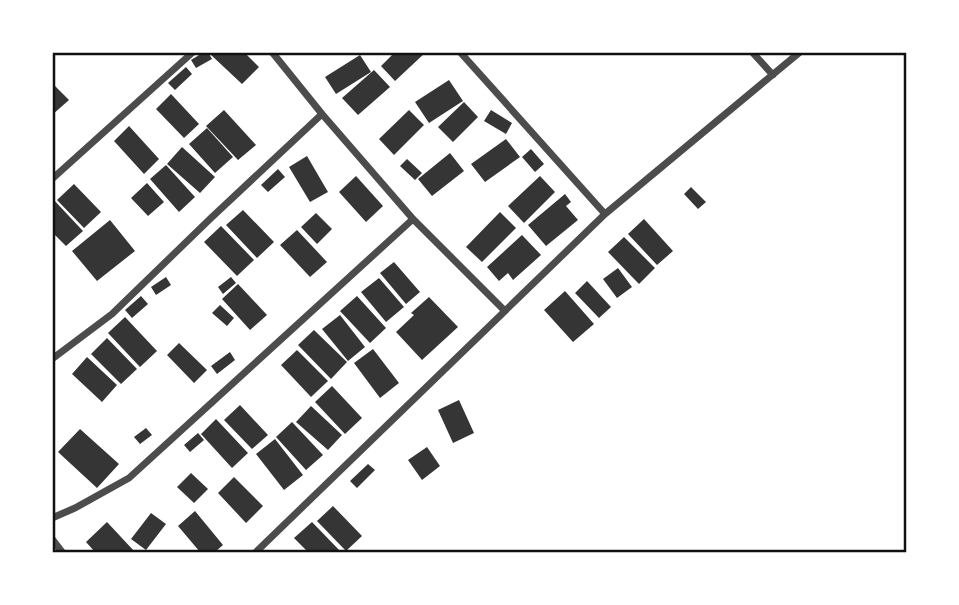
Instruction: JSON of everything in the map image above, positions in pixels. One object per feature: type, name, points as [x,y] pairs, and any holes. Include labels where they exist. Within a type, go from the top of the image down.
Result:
[{"type":"street","points":[[52,179],[193,52]]},
{"type":"street","points":[[272,52],[413,219],[505,311]]},
{"type":"street","points":[[460,52],[605,214]]},
{"type":"street","points":[[752,52],[772,75]]},
{"type":"street","points":[[256,552],[605,214],[800,52]]},
{"type":"street","points":[[52,359],[112,314],[322,114]]},
{"type":"street","points":[[52,518],[129,478],[413,219]]},
{"type":"street","points":[[52,539],[62,552]]},
{"type":"building","points":[[208,52],[212,59],[196,68],[191,60]]},
{"type":"building","points":[[244,52],[259,67],[242,84],[210,54]]},
{"type":"building","points":[[395,52],[426,52],[395,81],[381,66]]},
{"type":"building","points":[[360,55],[371,72],[336,94],[325,77]]},
{"type":"building","points":[[186,67],[192,74],[175,90],[168,83]]},
{"type":"building","points":[[374,70],[390,87],[358,115],[342,98]]},
{"type":"building","points":[[449,80],[463,101],[429,123],[415,102]]},
{"type":"building","points":[[52,83],[69,100],[52,115]]},
{"type":"building","points":[[171,94],[199,124],[184,138],[156,109]]},
{"type":"building","points":[[464,102],[478,117],[453,142],[438,127]]},
{"type":"building","points":[[224,110],[256,145],[238,160],[206,126]]},
{"type":"building","points":[[409,110],[424,125],[394,155],[379,139]]},
{"type":"building","points":[[491,110],[512,123],[506,134],[484,121]]},
{"type":"building","points":[[129,126],[159,159],[144,174],[114,141]]},
{"type":"building","points":[[207,128],[233,157],[215,173],[189,144]]},
{"type":"building","points":[[506,139],[520,157],[485,182],[471,164]]},
{"type":"building","points":[[182,147],[215,177],[200,193],[167,164]]},
{"type":"building","points":[[531,149],[544,164],[535,172],[522,157]]},
{"type":"building","points":[[450,153],[464,171],[432,196],[418,179]]},
{"type":"building","points":[[307,156],[328,192],[310,202],[289,167]]},
{"type":"building","points":[[407,159],[422,173],[415,180],[400,166]]},
{"type":"building","points":[[166,165],[195,197],[179,212],[150,179]]},
{"type":"building","points":[[278,169],[285,177],[268,192],[261,185]]},
{"type":"building","points":[[356,176],[383,206],[366,222],[339,192]]},
{"type":"building","points":[[540,176],[555,192],[524,223],[508,206]]},
{"type":"building","points":[[147,183],[164,202],[148,216],[131,198]]},
{"type":"building","points":[[74,184],[101,212],[84,228],[57,200]]},
{"type":"building","points":[[691,187],[706,202],[698,209],[684,194]]},
{"type":"building","points":[[565,194],[571,202],[566,206],[578,220],[546,246],[528,225]]},
{"type":"building","points":[[52,198],[83,231],[66,246],[52,232]]},
{"type":"building","points":[[243,210],[274,242],[257,258],[226,225]]},
{"type":"building","points":[[500,212],[516,228],[482,262],[466,247]]},
{"type":"building","points":[[316,213],[332,229],[317,244],[301,227]]},
{"type":"building","points":[[644,219],[673,251],[657,265],[628,234]]},
{"type":"building","points":[[110,220],[135,251],[97,281],[72,251]]},
{"type":"building","points":[[221,226],[254,260],[237,276],[204,242]]},
{"type":"building","points":[[297,230],[327,262],[310,277],[280,245]]},
{"type":"building","points":[[522,235],[541,255],[513,280],[508,273],[499,281],[487,267]]},
{"type":"building","points":[[624,237],[655,268],[639,284],[608,252]]},
{"type":"building","points":[[394,262],[420,292],[406,304],[380,273]]},
{"type":"building","points":[[618,268],[632,287],[617,298],[603,279]]},
{"type":"building","points":[[166,277],[171,285],[156,295],[151,287]]},
{"type":"building","points":[[231,277],[236,283],[223,294],[218,287]]},
{"type":"building","points":[[379,278],[404,307],[386,322],[361,292]]},
{"type":"building","points":[[587,281],[611,307],[599,318],[575,293]]},
{"type":"building","points":[[238,284],[267,315],[250,330],[222,299]]},
{"type":"building","points":[[565,291],[594,324],[573,342],[544,310]]},
{"type":"building","points":[[141,296],[148,304],[132,318],[125,310]]},
{"type":"building","points":[[357,296],[386,328],[370,343],[340,311]]},
{"type":"building","points":[[429,297],[458,327],[422,360],[396,332],[414,315],[411,313]]},
{"type":"building","points":[[220,305],[234,318],[227,326],[212,313]]},
{"type":"building","points":[[340,315],[365,347],[348,361],[322,329]]},
{"type":"building","points":[[125,317],[157,351],[140,367],[108,333]]},
{"type":"building","points":[[314,330],[347,362],[331,379],[298,345]]},
{"type":"building","points":[[107,338],[137,369],[121,384],[91,354]]},
{"type":"building","points":[[179,343],[207,370],[194,383],[167,355]]},
{"type":"building","points":[[373,349],[399,383],[380,398],[354,363]]},
{"type":"building","points":[[297,350],[328,381],[311,397],[281,365]]},
{"type":"building","points":[[230,352],[235,360],[217,374],[211,366]]},
{"type":"building","points":[[87,357],[117,385],[102,402],[72,374]]},
{"type":"building","points":[[332,386],[362,418],[345,434],[315,402]]},
{"type":"building","points":[[459,400],[474,433],[453,443],[438,410]]},
{"type":"building","points":[[240,405],[268,435],[252,449],[224,420]]},
{"type":"building","points":[[311,406],[342,435],[328,450],[296,422]]},
{"type":"building","points":[[216,419],[248,453],[232,468],[201,434]]},
{"type":"building","points":[[292,422],[323,455],[306,470],[276,437]]},
{"type":"building","points":[[146,428],[152,435],[140,444],[134,437]]},
{"type":"building","points":[[80,429],[119,464],[97,488],[58,452]]},
{"type":"building","points":[[198,433],[204,440],[190,452],[184,445]]},
{"type":"building","points":[[275,439],[303,475],[284,490],[256,454]]},
{"type":"building","points":[[427,447],[440,466],[422,480],[408,460]]},
{"type":"building","points":[[368,464],[375,470],[357,488],[350,481]]},
{"type":"building","points":[[191,473],[208,489],[194,503],[177,487]]},
{"type":"building","points":[[234,477],[263,506],[246,523],[218,493]]},
{"type":"building","points":[[333,506],[362,536],[346,551],[317,521]]},
{"type":"building","points":[[195,511],[223,545],[215,552],[200,552],[178,526]]},
{"type":"building","points":[[151,513],[166,524],[146,550],[131,539]]},
{"type":"building","points":[[107,522],[135,552],[95,552],[86,542]]},
{"type":"building","points":[[312,522],[341,552],[308,552],[294,538]]}]
